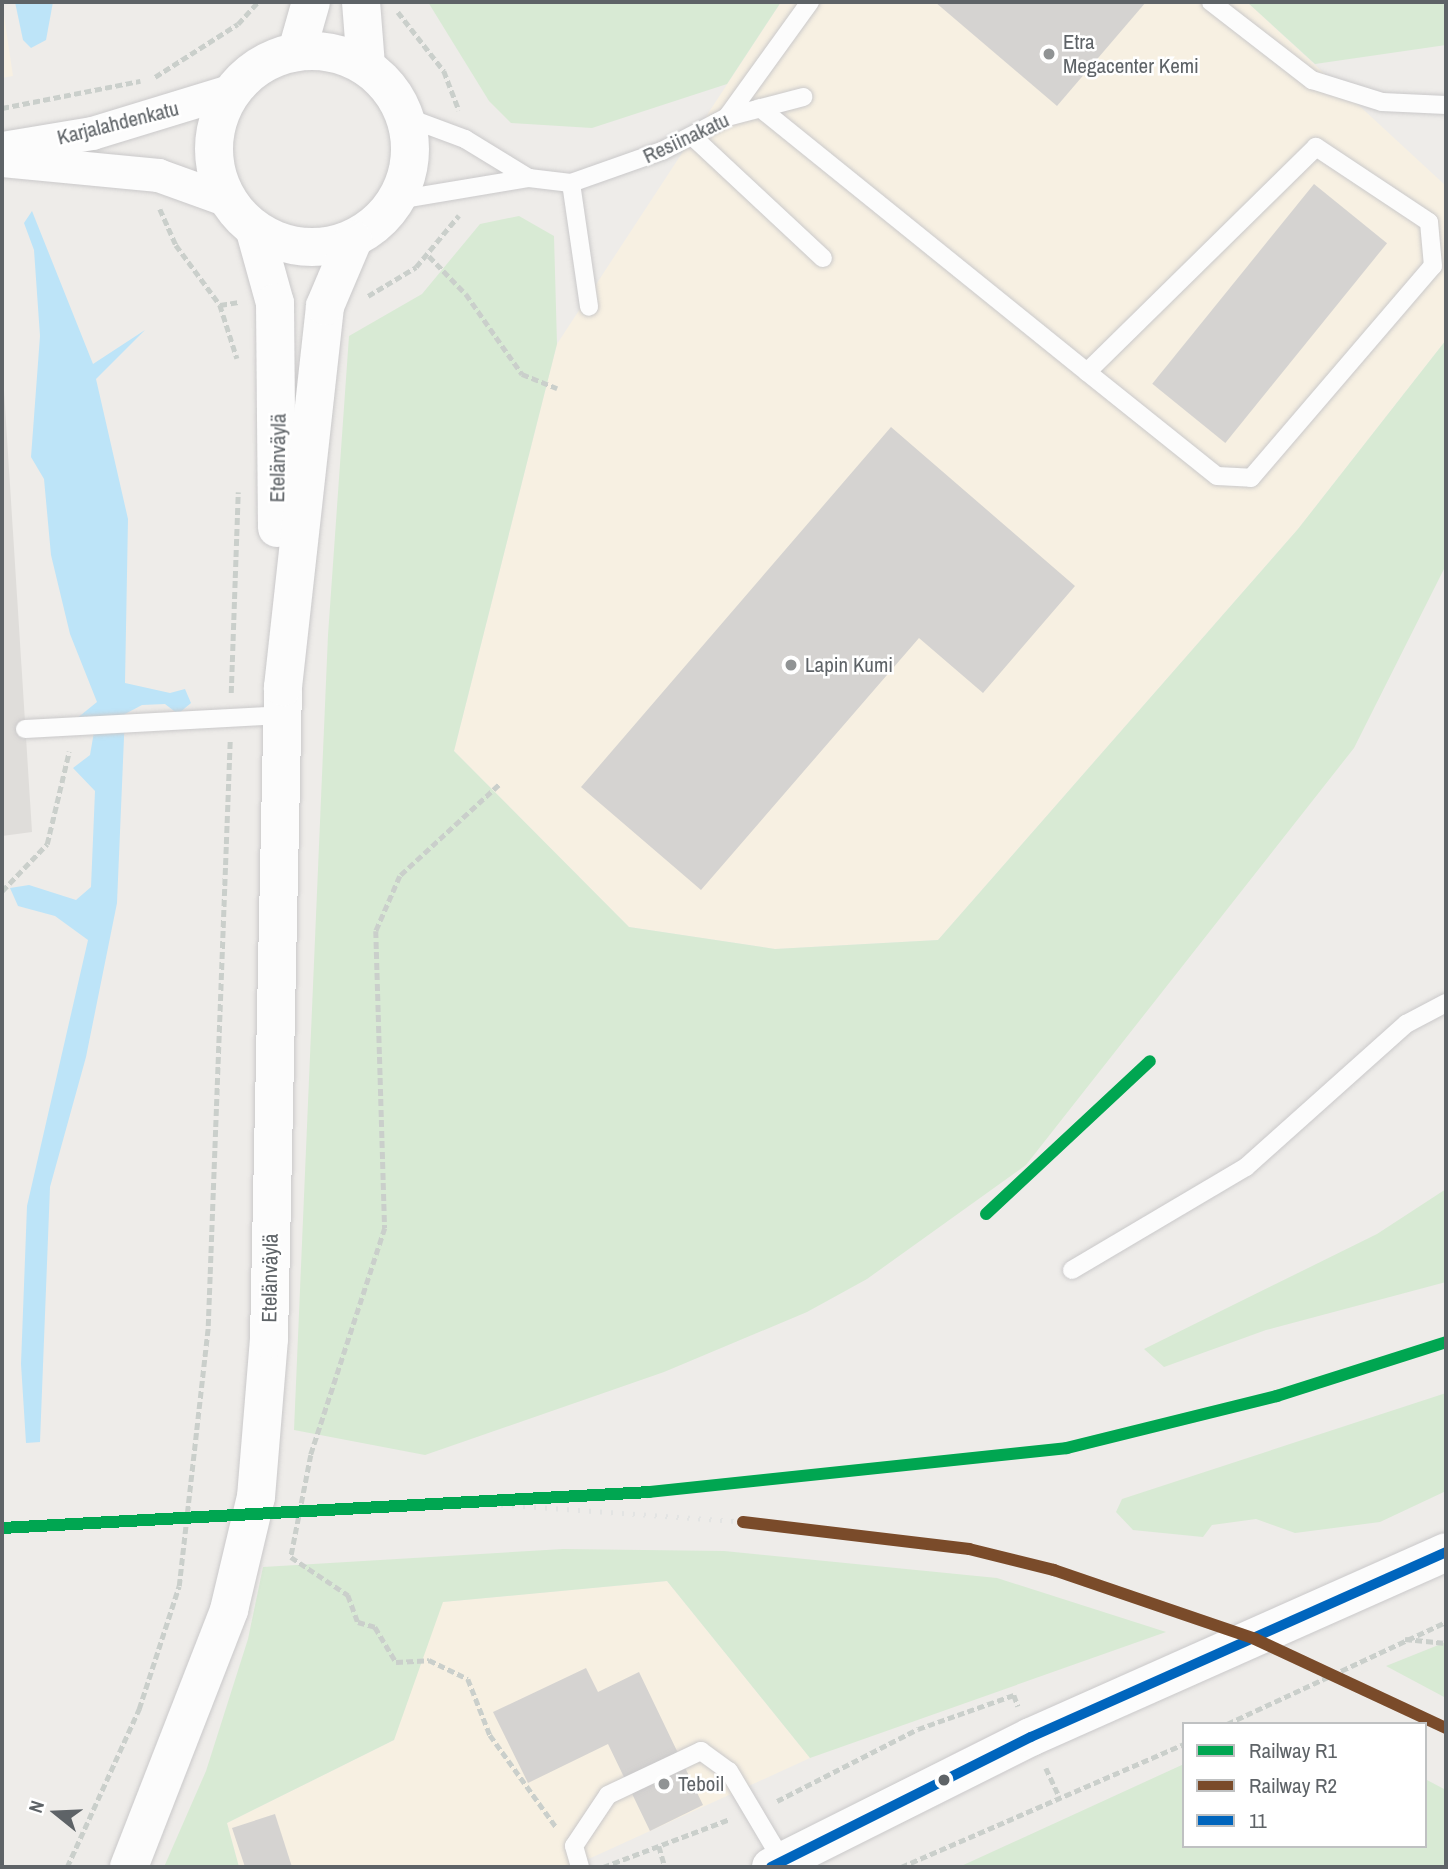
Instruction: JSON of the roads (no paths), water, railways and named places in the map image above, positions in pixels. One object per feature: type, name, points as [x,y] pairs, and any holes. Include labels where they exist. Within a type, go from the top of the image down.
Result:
[{"type":"main road","points":[[297,51],[311,2]]},
{"type":"main road","points":[[366,66],[374,3]]},
{"type":"main road","points":[[297,51],[332,52],[366,66],[390,88],[406,117],[411,159],[397,200],[353,240],[303,248],[255,231],[227,201],[214,164],[216,125],[233,90],[261,64],[297,51]]},
{"type":"main road","name":"Etelänväylä","points":[[255,231],[275,303],[274,625],[282,701]]},
{"type":"main road","name":"Etelänväylä","points":[[128,1860],[229,1610],[256,1497],[269,1339],[282,701],[325,306],[353,240]]},
{"type":"main road","points":[[777,1865],[1031,1737],[1446,1552]]},
{"type":"street","name":"Karjalahdenkatu","points":[[2,148],[105,130],[233,90]]},
{"type":"street","name":"Karjalahdenkatu","points":[[2,160],[158,175],[227,201]]},
{"type":"lane","points":[[727,117],[810,2]]},
{"type":"lane","points":[[1211,2],[1312,80],[1382,102],[1446,105]]},
{"type":"lane","name":"Resiinakatu","points":[[397,200],[529,178],[570,183],[692,136],[727,117],[803,97]]},
{"type":"lane","points":[[760,108],[1087,372],[1217,476],[1251,478],[1433,266],[1429,222],[1316,147],[1087,372]]},
{"type":"lane","name":"Resiinakatu","points":[[406,117],[465,139],[529,178]]},
{"type":"lane","points":[[692,136],[823,258]]},
{"type":"lane","points":[[570,183],[589,307]]},
{"type":"lane","points":[[25,729],[230,718],[282,701]]},
{"type":"lane","points":[[1072,1270],[1246,1167],[1406,1024],[1446,1003]]},
{"type":"lane","points":[[580,1867],[574,1846],[608,1795],[701,1751],[729,1771],[752,1811],[777,1865]]},
{"type":"water","points":[[15,2],[53,2],[46,40],[31,48],[23,40]]},
{"type":"water","points":[[32,211],[93,364],[145,330],[96,379],[128,519],[125,683],[170,693],[185,689],[191,703],[178,714],[165,704],[142,705],[125,714],[117,903],[86,1057],[50,1187],[40,1442],[26,1443],[21,1364],[27,1206],[88,940],[55,916],[18,906],[10,888],[29,885],[76,900],[91,887],[95,791],[73,768],[90,755],[94,732],[76,719],[97,702],[70,634],[51,555],[44,479],[31,457],[40,336],[34,250],[24,223]]},
{"type":"railway","points":[[986,1214],[1150,1061]]},
{"type":"railway","points":[[479,1503],[797,1525],[969,1549],[1177,1608],[1331,1671],[1446,1728]]},
{"type":"rail line","name":"R1","points":[[986,1214],[1150,1061]]},
{"type":"rail line","name":"R1","points":[[2,1528],[649,1492],[1067,1448],[1277,1396],[1446,1342]]},
{"type":"rail line","name":"R2","points":[[743,1522],[969,1549],[1054,1570],[1255,1639],[1446,1728]]},
{"type":"place","name":"Etra Megacenter Kemi","points":[[1049,54]]},
{"type":"place","name":"Lapin Kumi","points":[[791,665]]},
{"type":"place","name":"Teboil","points":[[664,1784]]}]
